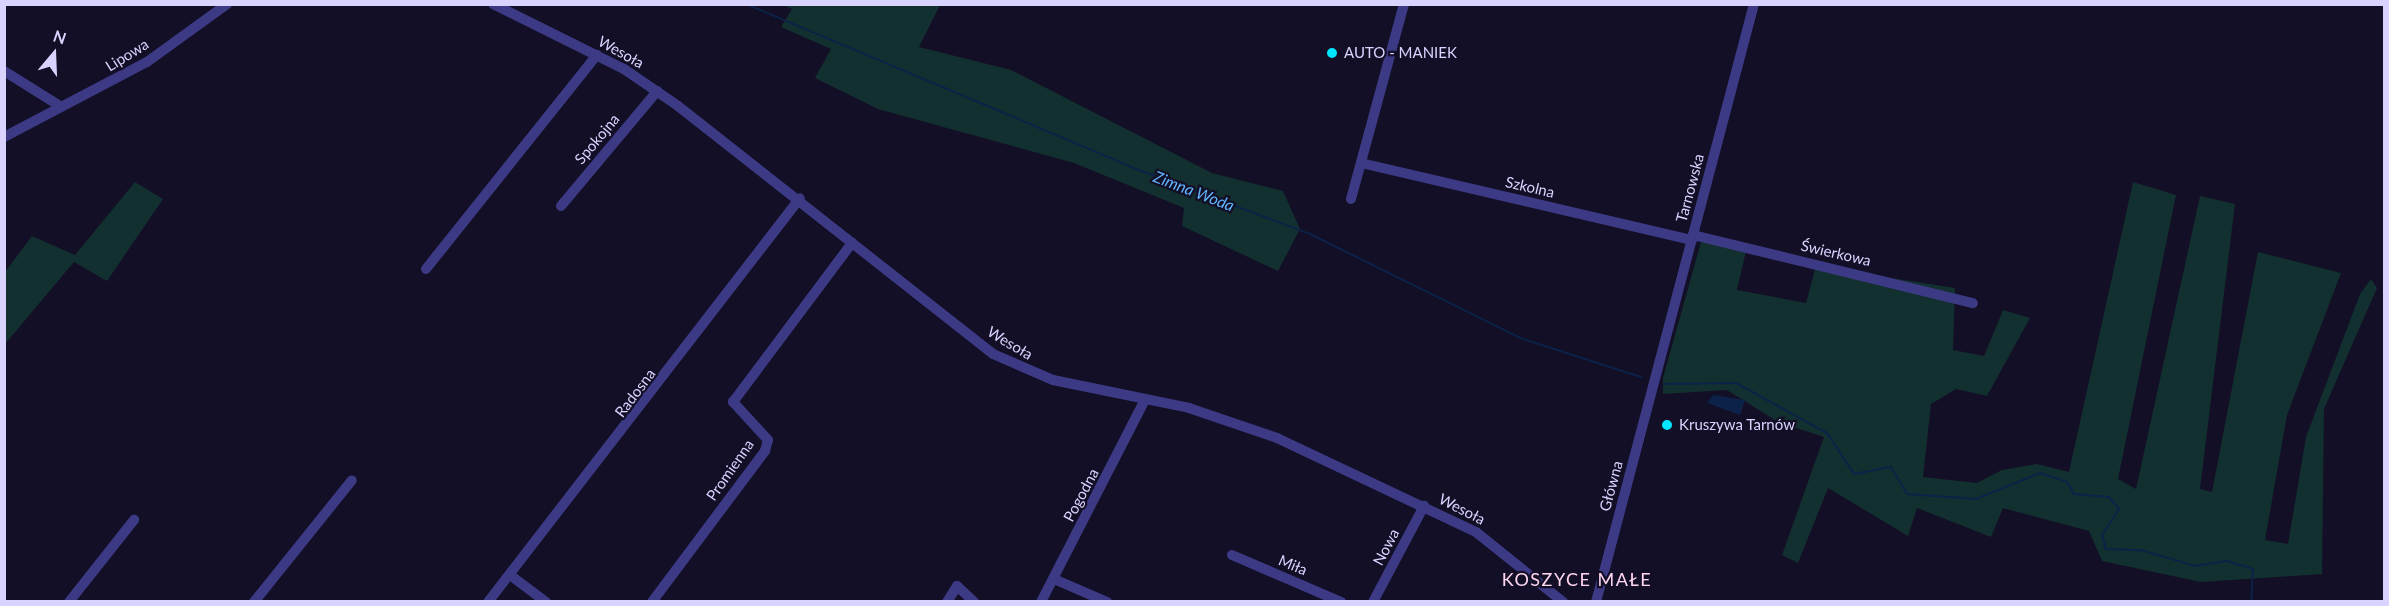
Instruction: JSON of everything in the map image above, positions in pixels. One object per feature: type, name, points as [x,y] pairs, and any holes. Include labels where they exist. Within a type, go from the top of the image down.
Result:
[{"type":"street","name":"Lipowa","points":[[4,136],[147,62],[227,4]]},
{"type":"street","name":"Wesoła","points":[[492,4],[597,55],[657,91],[800,198],[852,243],[993,354],[1053,380],[1228,419],[1476,531],[1563,602]]},
{"type":"street","points":[[1351,199],[1404,4]]},
{"type":"street","name":"Tarnowska","points":[[1655,379],[1754,4]]},
{"type":"street","points":[[426,269],[597,55]]},
{"type":"street","points":[[4,71],[60,106]]},
{"type":"street","name":"Spokojna","points":[[561,206],[657,91]]},
{"type":"street","name":"Szkolna","points":[[1361,164],[1692,238]]},
{"type":"street","name":"Radosna","points":[[488,602],[800,198]]},
{"type":"street","name":"Świerkowa","points":[[1692,238],[1972,303]]},
{"type":"street","name":"Promienna","points":[[652,602],[765,451],[768,440],[733,402],[852,243]]},
{"type":"street","name":"Główna","points":[[1596,602],[1655,379]]},
{"type":"street","name":"Pogodna","points":[[1041,602],[1145,400]]},
{"type":"street","points":[[254,602],[352,480]]},
{"type":"street","name":"Nowa","points":[[1373,602],[1424,506]]},
{"type":"street","points":[[69,602],[134,520]]},
{"type":"street","name":"Miła","points":[[1232,555],[1341,602]]},
{"type":"street","points":[[510,575],[546,602]]},
{"type":"street","points":[[1054,579],[1107,602]]},
{"type":"street","points":[[947,602],[957,586],[974,602]]},
{"type":"green space","points":[[783,5],[940,5],[919,47],[1011,70],[1212,173],[1283,191],[1300,229],[1278,271],[1182,226],[1184,208],[1074,163],[878,109],[815,78],[831,49],[781,27],[792,9]]},
{"type":"green space","points":[[135,182],[163,199],[107,281],[74,262],[5,344],[5,272],[32,236],[75,255]]},
{"type":"green space","points":[[2133,182],[2176,195],[2118,479],[2136,489],[2200,196],[2235,204],[2200,489],[2212,492],[2258,252],[2341,273],[2287,415],[2265,540],[2288,544],[2306,437],[2360,294],[2371,279],[2377,288],[2324,409],[2322,574],[2201,582],[2102,561],[2089,531],[2003,508],[1991,537],[1917,508],[1908,536],[1828,488],[1798,563],[1782,555],[1824,437],[1778,422],[1727,390],[1663,394],[1663,378],[1701,242],[1746,251],[1737,290],[1806,303],[1816,266],[1955,288],[1953,350],[1984,356],[2003,310],[2030,318],[1987,396],[1956,389],[1931,404],[1923,477],[1977,483],[2002,470],[2037,464],[2069,472]]},
{"type":"water","points":[[1713,395],[1745,400],[1740,415],[1707,403]]},
{"type":"waterway","name":"Zimna Woda","points":[[746,4],[1131,167],[1310,234],[1520,338],[1641,377]]},
{"type":"waterway","name":"Zimna Woda","points":[[1664,384],[1736,383],[1827,433],[1854,474],[1891,467],[1907,494],[1976,499],[2040,473],[2067,482],[2074,494],[2109,497],[2119,509],[2102,535],[2106,549],[2141,550],[2195,566],[2227,561],[2253,569],[2251,602]]},
{"type":"place","name":"AUTO - MANIEK","points":[[1332,53]]},
{"type":"place","name":"Kruszywa Tarnów","points":[[1667,425]]},
{"type":"district","name":"KOSZYCE MAŁE","points":[[1577,579]]}]
